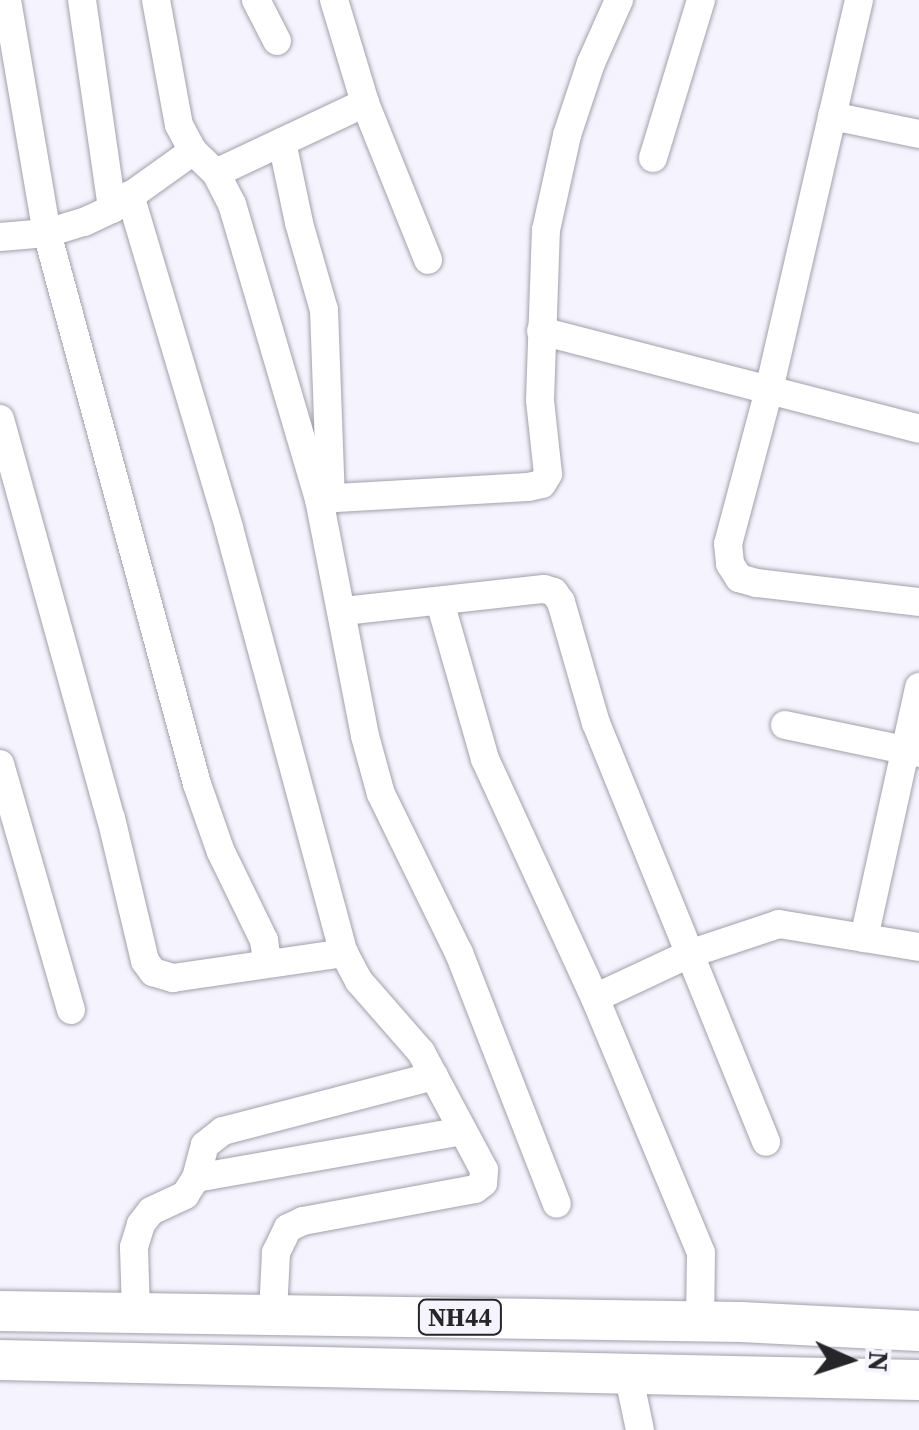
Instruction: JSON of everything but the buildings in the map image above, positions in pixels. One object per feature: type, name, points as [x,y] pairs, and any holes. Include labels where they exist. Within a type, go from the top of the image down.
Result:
[{"type":"highway","name":"NH44","points":[[0,1311],[136,1312],[274,1281],[700,1321],[919,1331]]},
{"type":"highway","name":"NH44","points":[[0,1360],[919,1380]]},
{"type":"street","points":[[8,0],[46,232],[197,784],[221,852],[264,940],[267,962]]},
{"type":"street","points":[[82,0],[121,202],[229,528],[344,953],[359,981],[398,1023],[434,1076],[484,1170],[483,1183],[474,1190],[304,1221],[288,1228],[274,1281]]},
{"type":"street","points":[[156,0],[179,125],[193,151],[216,173],[232,204],[325,499],[365,736],[382,794],[459,953],[557,1204]]},
{"type":"street","points":[[256,0],[277,40]]},
{"type":"street","points":[[334,0],[365,103],[428,260]]},
{"type":"street","points":[[325,499],[535,485],[548,462],[540,400],[546,230],[567,135],[591,63],[619,0]]},
{"type":"street","points":[[652,158],[701,0]]},
{"type":"street","points":[[859,0],[770,390],[728,544],[730,564],[740,578],[756,583],[919,602]]},
{"type":"street","points":[[216,173],[365,103]]},
{"type":"street","points":[[832,116],[919,134]]},
{"type":"street","points":[[282,142],[299,223],[324,310],[325,499]]},
{"type":"street","points":[[0,237],[46,232],[121,202],[193,151]]},
{"type":"street","points":[[541,331],[919,430]]},
{"type":"street","points":[[0,419],[112,818],[145,961],[154,972],[173,978],[344,953]]},
{"type":"street","points":[[344,610],[544,589],[554,592],[561,602],[596,723],[766,1142]]},
{"type":"street","points":[[440,602],[484,759],[595,998],[701,1253],[700,1321]]},
{"type":"street","points":[[864,938],[912,751],[919,687]]},
{"type":"street","points":[[786,725],[912,751]]},
{"type":"street","points":[[0,764],[71,1010]]},
{"type":"street","points":[[595,998],[689,954],[767,926],[919,947]]},
{"type":"street","points":[[136,1312],[134,1258],[141,1224],[151,1210],[184,1195],[196,1178],[205,1145],[222,1131],[434,1076]]},
{"type":"street","points":[[196,1178],[464,1131]]},
{"type":"street","points":[[628,1373],[640,1430]]}]
